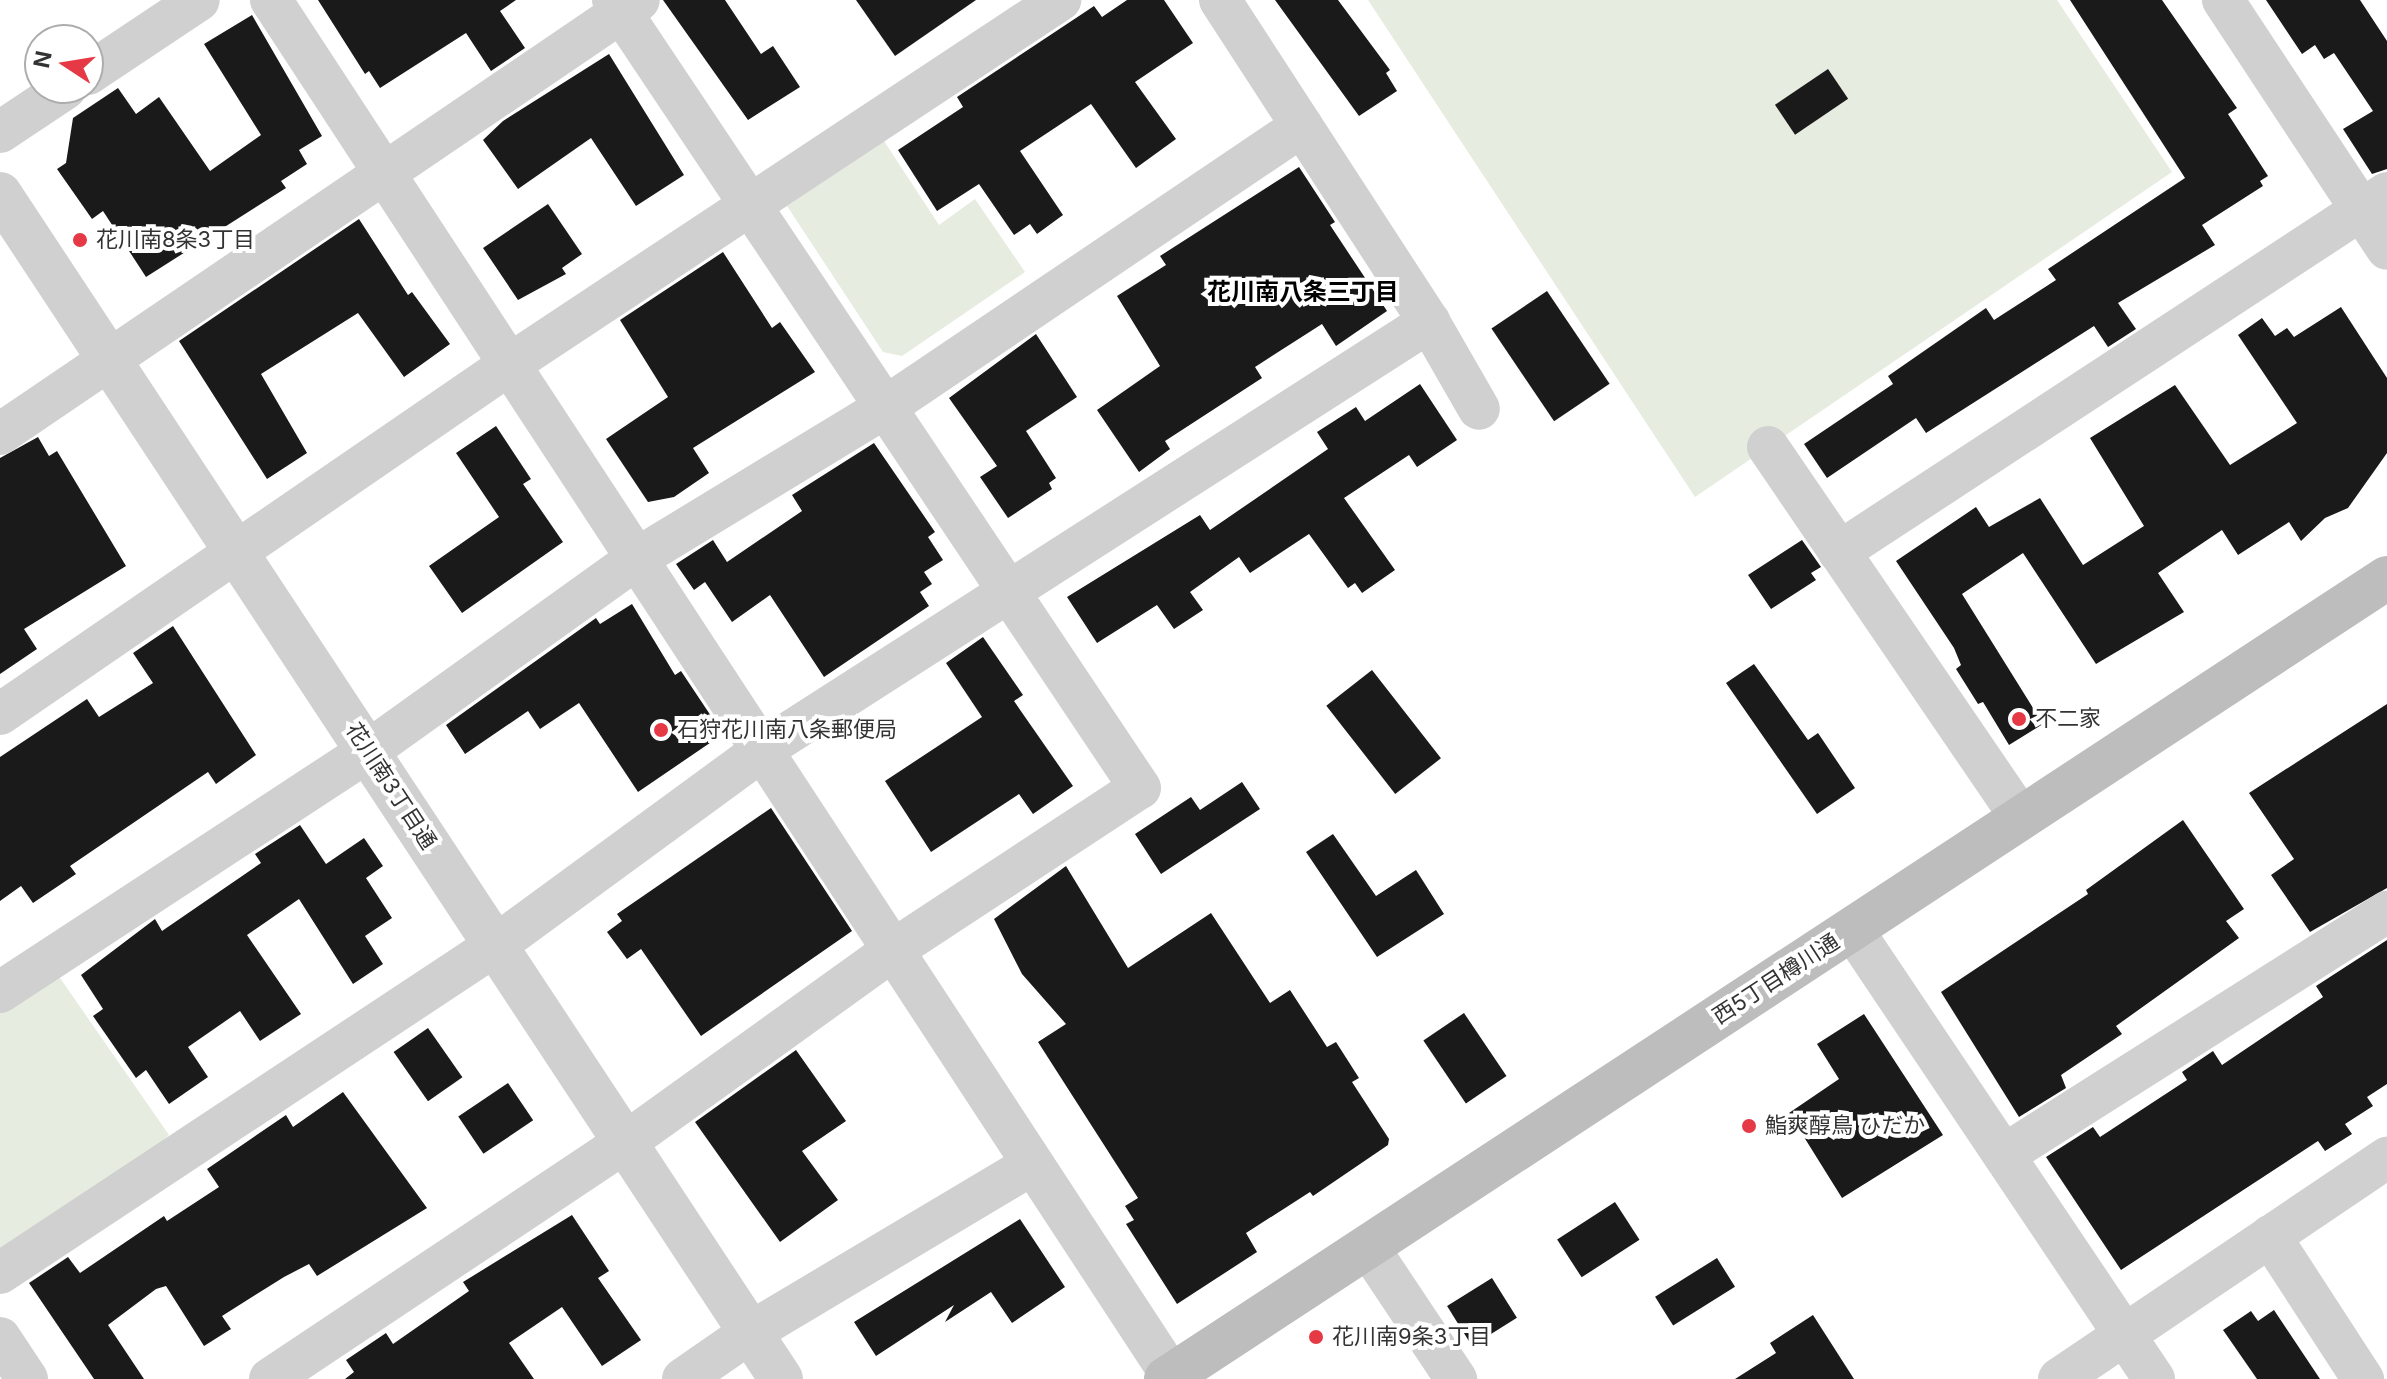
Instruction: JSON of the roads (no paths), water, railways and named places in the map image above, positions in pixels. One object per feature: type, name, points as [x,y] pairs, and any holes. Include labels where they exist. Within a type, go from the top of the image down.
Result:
[{"type":"main road","name":"西5丁目樽川通","points":[[1168,1377],[2021,818],[2383,591]]},
{"type":"street","points":[[104,63],[199,0]]},
{"type":"street","points":[[271,0],[1033,1164],[1168,1377]]},
{"type":"street","points":[[0,714],[238,554],[510,364],[1060,0]]},
{"type":"street","points":[[1220,0],[1429,322],[1479,409]]},
{"type":"street","points":[[2223,0],[2374,201],[2387,249]]},
{"type":"street","points":[[0,434],[111,361],[624,4],[749,204],[1140,788],[893,950],[626,1142],[270,1379]]},
{"type":"street","points":[[0,132],[42,104]]},
{"type":"street","points":[[0,992],[368,751],[636,559],[884,408],[1302,126]]},
{"type":"street","name":"花川南3丁目通","points":[[0,194],[781,1379]]},
{"type":"street","points":[[1839,552],[2374,201]]},
{"type":"street","points":[[0,1273],[496,945],[762,750],[1429,322]]},
{"type":"street","points":[[1768,447],[2021,818]]},
{"type":"street","points":[[2004,1155],[2387,912]]},
{"type":"street","points":[[1852,929],[2154,1379]]},
{"type":"street","points":[[2059,1379],[2387,1158]]},
{"type":"street","points":[[683,1379],[751,1332],[1033,1164]]},
{"type":"street","points":[[2270,1236],[2363,1379]]},
{"type":"street","points":[[1368,1247],[1456,1379]]},
{"type":"street","points":[[0,1338],[27,1379]]},
{"type":"place","name":"花川南8条3丁目","points":[[80,240]]},
{"type":"place","name":"不二家","points":[[2019,719]]},
{"type":"place","name":"石狩花川南八条郵便局","points":[[661,730]]},
{"type":"place","name":"鮨爽醇鳥 ひだか","points":[[1749,1126]]},
{"type":"place","name":"花川南9条3丁目","points":[[1316,1337]]},
{"type":"district","name":"花川南八条三丁目","points":[[1303,292]]}]
